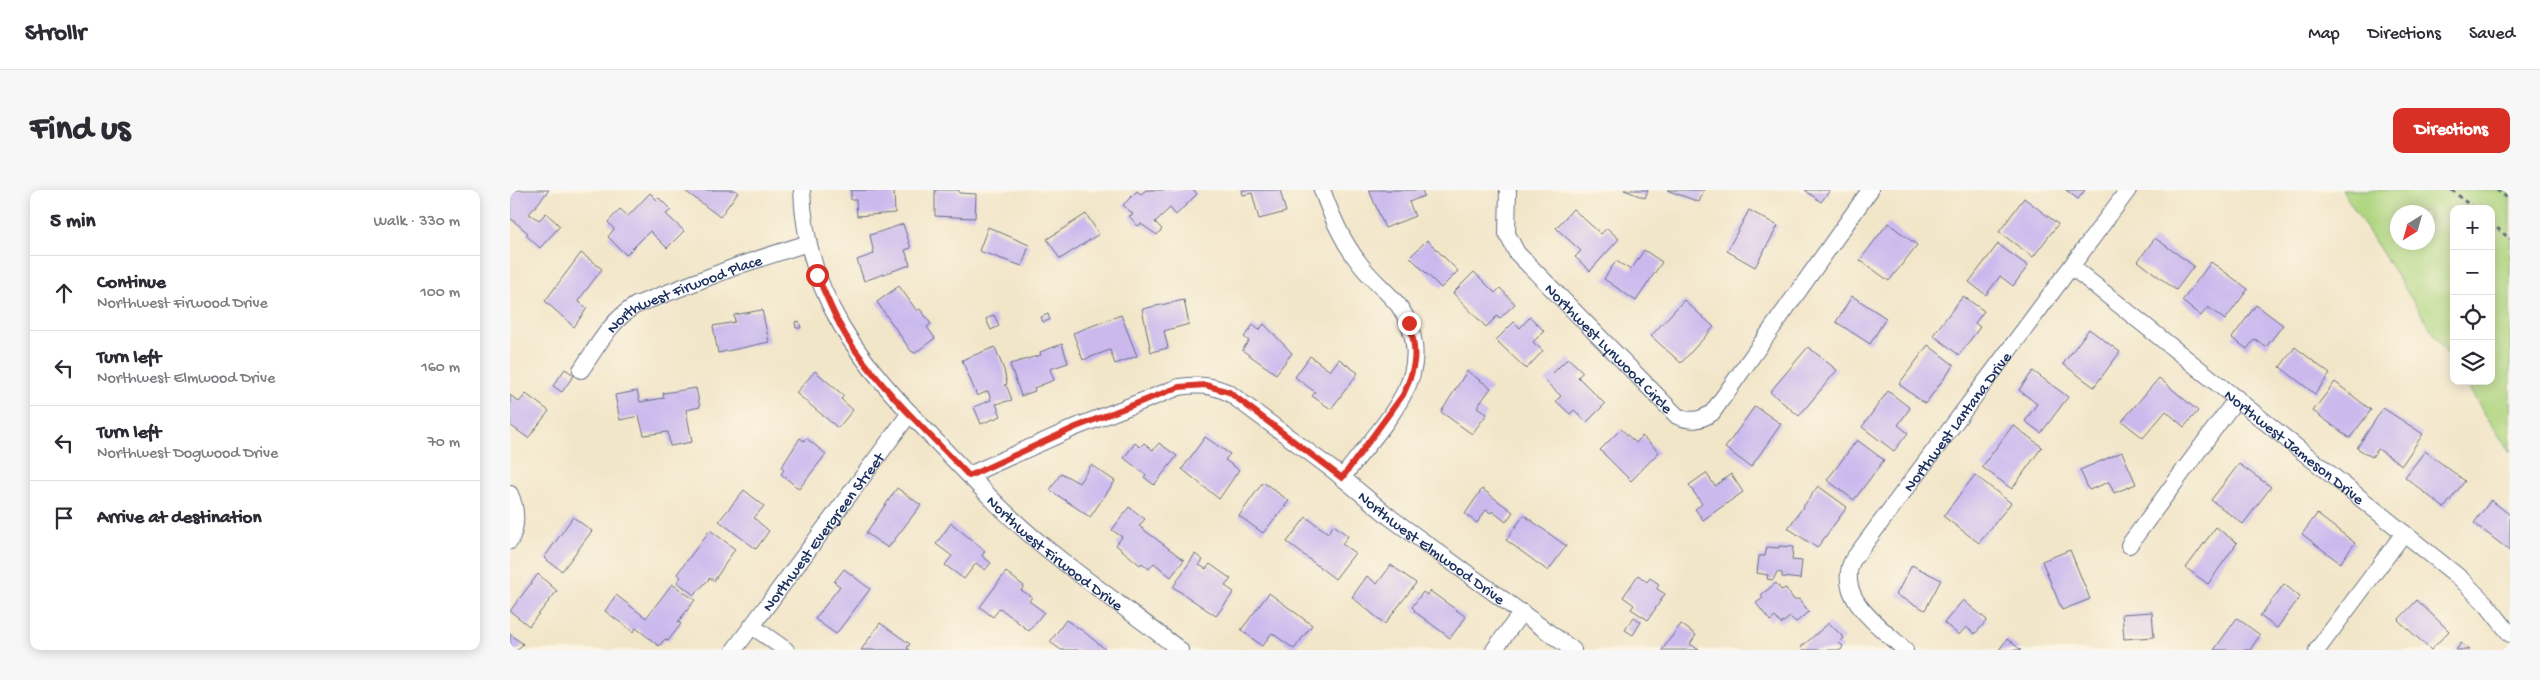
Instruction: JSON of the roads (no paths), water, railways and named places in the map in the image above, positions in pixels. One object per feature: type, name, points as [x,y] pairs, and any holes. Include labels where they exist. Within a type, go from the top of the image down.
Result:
[{"type":"street","name":"Northwest Firwood Drive","points":[[802,190],[808,243],[817,275],[832,309],[853,346],[879,381],[969,476],[1040,543],[1180,650]]},
{"type":"street","points":[[1322,190],[1333,221],[1344,242],[1361,266],[1398,305],[1409,323],[1415,343],[1415,364],[1403,395],[1342,478]]},
{"type":"street","name":"Northwest Lynwood Circle","points":[[1508,190],[1507,234],[1509,242],[1517,253],[1677,416],[1689,420],[1701,420],[1712,413],[1870,190]]},
{"type":"street","name":"Northwest Lantana Drive","points":[[1905,650],[1869,617],[1850,592],[1847,579],[1852,561],[2128,190]]},
{"type":"street","name":"Northwest Firwood Place","points":[[581,370],[612,326],[625,312],[636,305],[740,265],[808,243]]},
{"type":"street","name":"Northwest Jameson Drive","points":[[2072,267],[2460,578],[2487,605],[2510,634]]},
{"type":"street","name":"Northwest Elmwood Drive","points":[[969,476],[1110,413],[1179,387],[1192,385],[1217,388],[1229,392],[1391,518],[1574,650]]},
{"type":"street","points":[[2129,546],[2237,398]]},
{"type":"street","name":"Northwest Evergreen Street","points":[[734,650],[910,413]]},
{"type":"street","points":[[510,494],[516,515],[514,532],[510,541]]},
{"type":"street","points":[[2317,650],[2404,533]]},
{"type":"street","points":[[1494,650],[1522,612]]},
{"type":"street","points":[[752,626],[786,650]]}]
